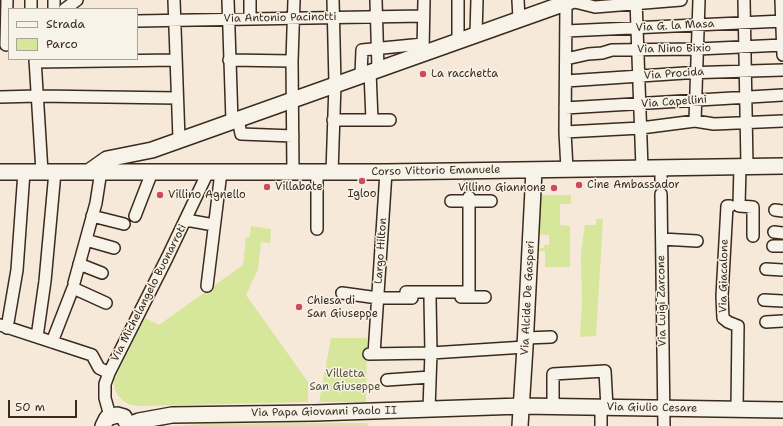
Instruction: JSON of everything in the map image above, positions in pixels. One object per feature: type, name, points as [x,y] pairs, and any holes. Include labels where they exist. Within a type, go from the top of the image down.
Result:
[{"type":"main road","points":[[95,171],[107,159],[152,150],[370,72],[423,48],[458,41],[571,1]]},
{"type":"main road","points":[[152,150],[152,172]]},
{"type":"main road","name":"Corso Vittorio Emanuele","points":[[0,172],[386,172],[469,176],[534,170],[783,166]]},
{"type":"main road","name":"Via Alcide De Gasperi","points":[[520,426],[526,342],[534,170]]},
{"type":"main road","name":"Via Giulio Cesare","points":[[521,406],[783,410]]},
{"type":"main road","name":"Via Papa Giovanni Paolo II","points":[[128,425],[139,421],[172,415],[314,413],[521,406]]},
{"type":"main road","points":[[106,421],[117,414],[126,421],[128,425]]},
{"type":"street","points":[[5,46],[7,0]]},
{"type":"street","points":[[66,8],[77,0]]},
{"type":"street","points":[[174,0],[178,140]]},
{"type":"street","points":[[228,0],[229,60],[235,120],[241,134],[293,136]]},
{"type":"street","points":[[250,0],[250,18]]},
{"type":"street","points":[[293,173],[292,61],[294,0]]},
{"type":"street","points":[[332,173],[335,84],[333,0]]},
{"type":"street","points":[[370,72],[378,48],[376,0]]},
{"type":"street","points":[[372,120],[370,72],[362,50],[378,48],[423,48],[424,0]]},
{"type":"street","points":[[458,0],[458,41]]},
{"type":"street","points":[[476,34],[477,0]]},
{"type":"street","points":[[518,0],[519,19]]},
{"type":"street","points":[[567,169],[565,132],[566,31],[571,1],[595,7],[636,2],[680,0]]},
{"type":"street","points":[[696,121],[699,0]]},
{"type":"street","points":[[744,0],[746,72],[744,166],[734,206],[753,207],[753,236]]},
{"type":"street","points":[[781,0],[783,49]]},
{"type":"street","points":[[636,2],[642,168]]},
{"type":"street","name":"Via Antonio Pacinotti","points":[[138,21],[423,16]]},
{"type":"street","name":"Via G. la Masa","points":[[566,31],[782,21]]},
{"type":"street","name":"Via Nino Bixio","points":[[566,60],[612,50],[745,47],[783,49]]},
{"type":"street","points":[[37,337],[45,281],[48,172],[35,60],[176,60]]},
{"type":"street","points":[[229,60],[292,61]]},
{"type":"street","name":"Via Procida","points":[[566,81],[697,73],[783,70]]},
{"type":"street","name":"Via Capellini","points":[[565,108],[783,95]]},
{"type":"street","points":[[0,97],[38,96],[177,98]]},
{"type":"street","points":[[334,120],[390,120]]},
{"type":"street","points":[[565,132],[641,128],[696,121],[714,124],[783,121]]},
{"type":"street","name":"Via Luigi Zarcone","points":[[661,167],[664,426]]},
{"type":"street","points":[[74,283],[96,202],[95,171]]},
{"type":"street","points":[[24,172],[17,270],[4,326],[92,355],[99,368],[109,373]]},
{"type":"street","points":[[135,216],[152,172]]},
{"type":"street","points":[[207,286],[214,225],[215,172]]},
{"type":"street","name":"Via Michelangelo Buonarroti","points":[[106,421],[105,384],[109,373],[186,220],[215,172]]},
{"type":"street","name":"Largo Hilton","points":[[386,172],[378,298],[372,354],[431,353]]},
{"type":"street","points":[[316,173],[317,229]]},
{"type":"street","points":[[405,298],[406,292],[469,292],[470,199]]},
{"type":"street","points":[[450,201],[470,199],[491,201]]},
{"type":"street","name":"Via Giacalone","points":[[734,206],[722,296],[723,318],[738,326],[737,409]]},
{"type":"street","points":[[92,216],[124,224]]},
{"type":"street","points":[[186,220],[214,225]]},
{"type":"street","points":[[662,239],[697,241]]},
{"type":"street","points":[[86,240],[114,248]]},
{"type":"street","points":[[79,264],[102,273]]},
{"type":"street","points":[[766,269],[783,270]]},
{"type":"street","points":[[52,342],[73,288],[106,303]]},
{"type":"street","points":[[342,294],[378,298],[485,297]]},
{"type":"street","points":[[429,409],[431,353],[430,298]]},
{"type":"street","points":[[764,300],[783,301]]},
{"type":"street","points":[[766,322],[783,321]]},
{"type":"street","points":[[431,353],[526,342],[551,337]]},
{"type":"street","points":[[553,407],[553,374],[605,371],[604,408],[601,426]]},
{"type":"street","points":[[387,380],[430,377]]},
{"type":"green space","points":[[538,195],[571,195],[571,204],[560,204],[560,225],[570,226],[570,267],[545,267],[545,251],[537,251],[537,248],[544,248],[544,245],[549,245],[549,235],[537,234]]},
{"type":"green space","points":[[596,219],[603,219],[596,336],[580,337],[582,304],[581,253],[585,225],[596,225]]},
{"type":"green space","points":[[251,226],[271,229],[270,243],[261,242],[258,269],[246,295],[308,382],[308,402],[140,406],[131,405],[123,401],[117,394],[114,387],[114,380],[145,318],[159,325],[243,265],[246,237],[250,237]]},
{"type":"green space","name":"Villetta San Giuseppe","points":[[331,338],[367,338],[366,402],[319,402]]},
{"type":"green space","points":[[367,423],[368,426],[176,426],[202,424]]},
{"type":"tunnel","points":[[469,180],[469,197]]},
{"type":"place","name":"La racchetta","points":[[423,74]]},
{"type":"place","name":"Igloo","points":[[362,181]]},
{"type":"place","name":"Cine Ambassador","points":[[579,185]]},
{"type":"place","name":"Villabate","points":[[267,187]]},
{"type":"place","name":"Villino Giannone","points":[[554,188]]},
{"type":"place","name":"Villino Agnello","points":[[160,195]]},
{"type":"place","name":"Chiesa di San Giuseppe","points":[[299,307]]}]
